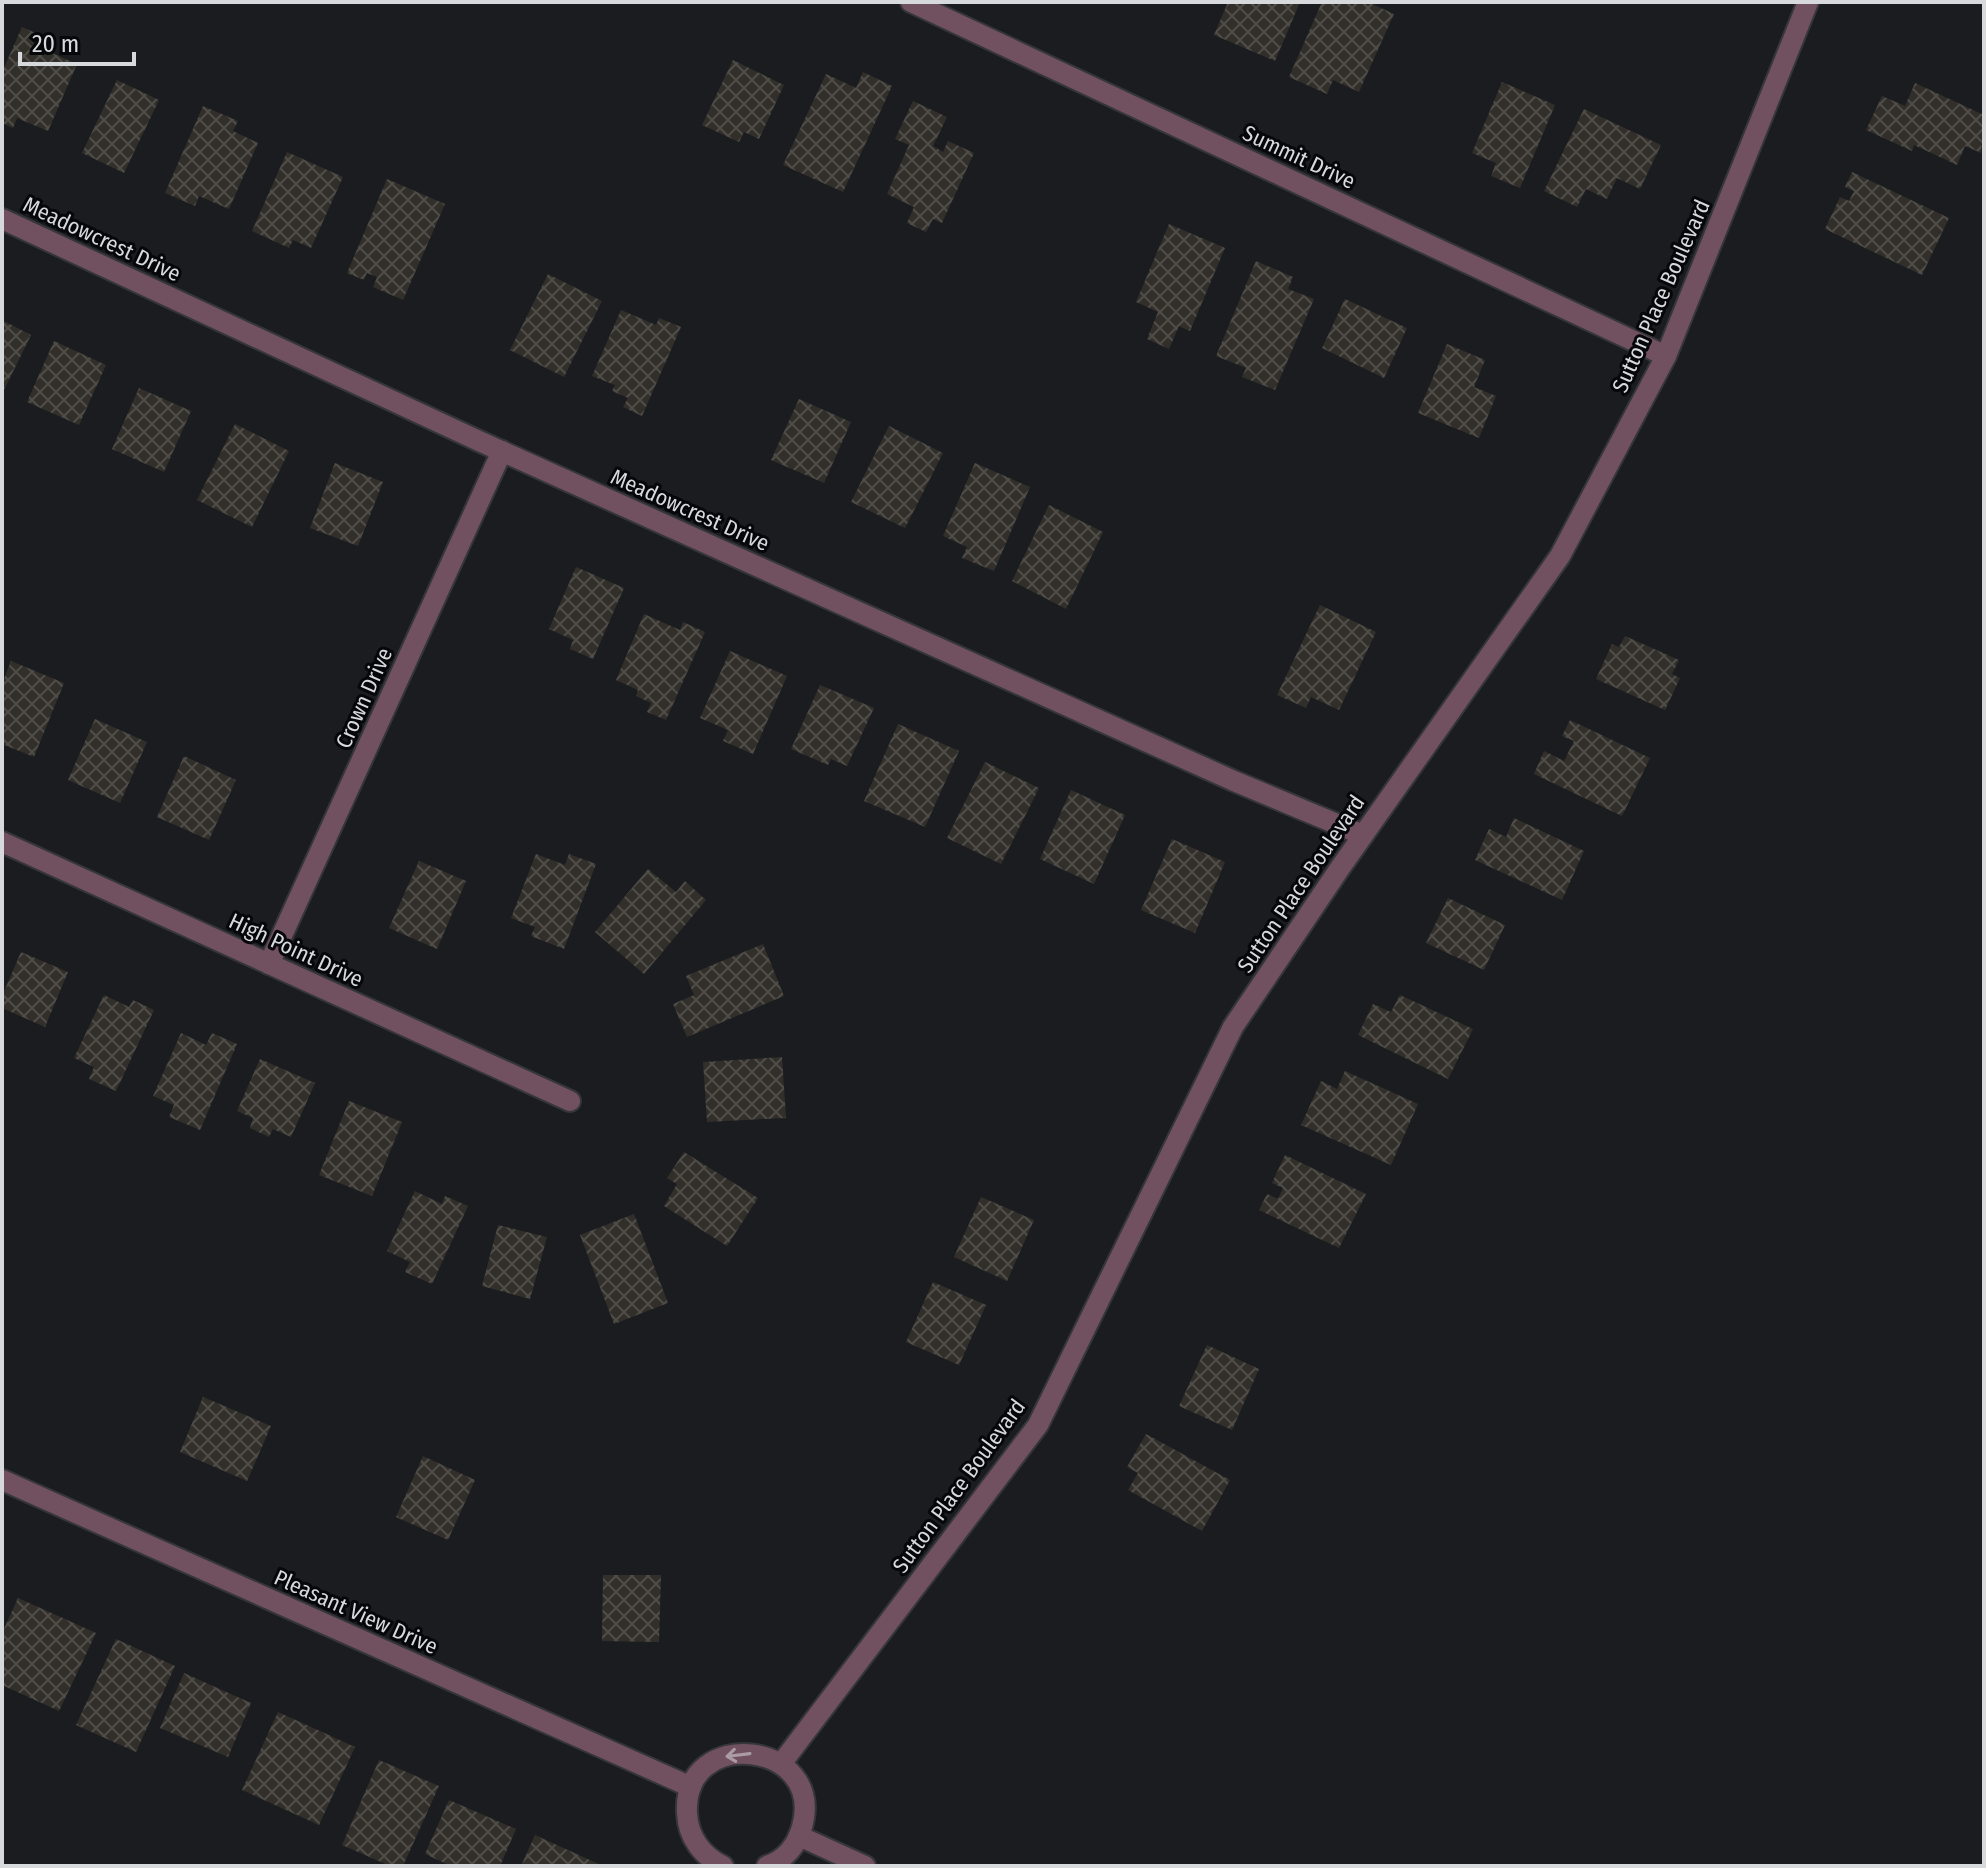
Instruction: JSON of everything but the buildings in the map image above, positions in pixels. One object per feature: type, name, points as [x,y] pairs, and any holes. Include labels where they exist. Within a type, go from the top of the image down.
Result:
[{"type":"street","name":"Summit Drive","points":[[911,2],[1666,356]]},
{"type":"street","name":"Sutton Place Boulevard","points":[[781,1764],[1038,1425],[1233,1027],[1363,835],[1560,556],[1666,356],[1808,2]]},
{"type":"street","name":"Meadowcrest Drive","points":[[2,219],[502,451],[1234,781],[1363,835]]},
{"type":"street","name":"Crown Drive","points":[[269,964],[502,451]]},
{"type":"street","name":"High Point Drive","points":[[2,842],[570,1101]]},
{"type":"street","name":"Pleasant View Drive","points":[[2,1480],[691,1787]]},
{"type":"street","points":[[721,1866],[704,1854],[687,1823],[686,1805],[691,1787],[714,1761],[731,1754],[766,1756],[781,1764],[795,1778],[803,1797],[805,1817],[799,1836],[789,1852],[767,1866]]},
{"type":"street","points":[[799,1836],[865,1866]]}]
